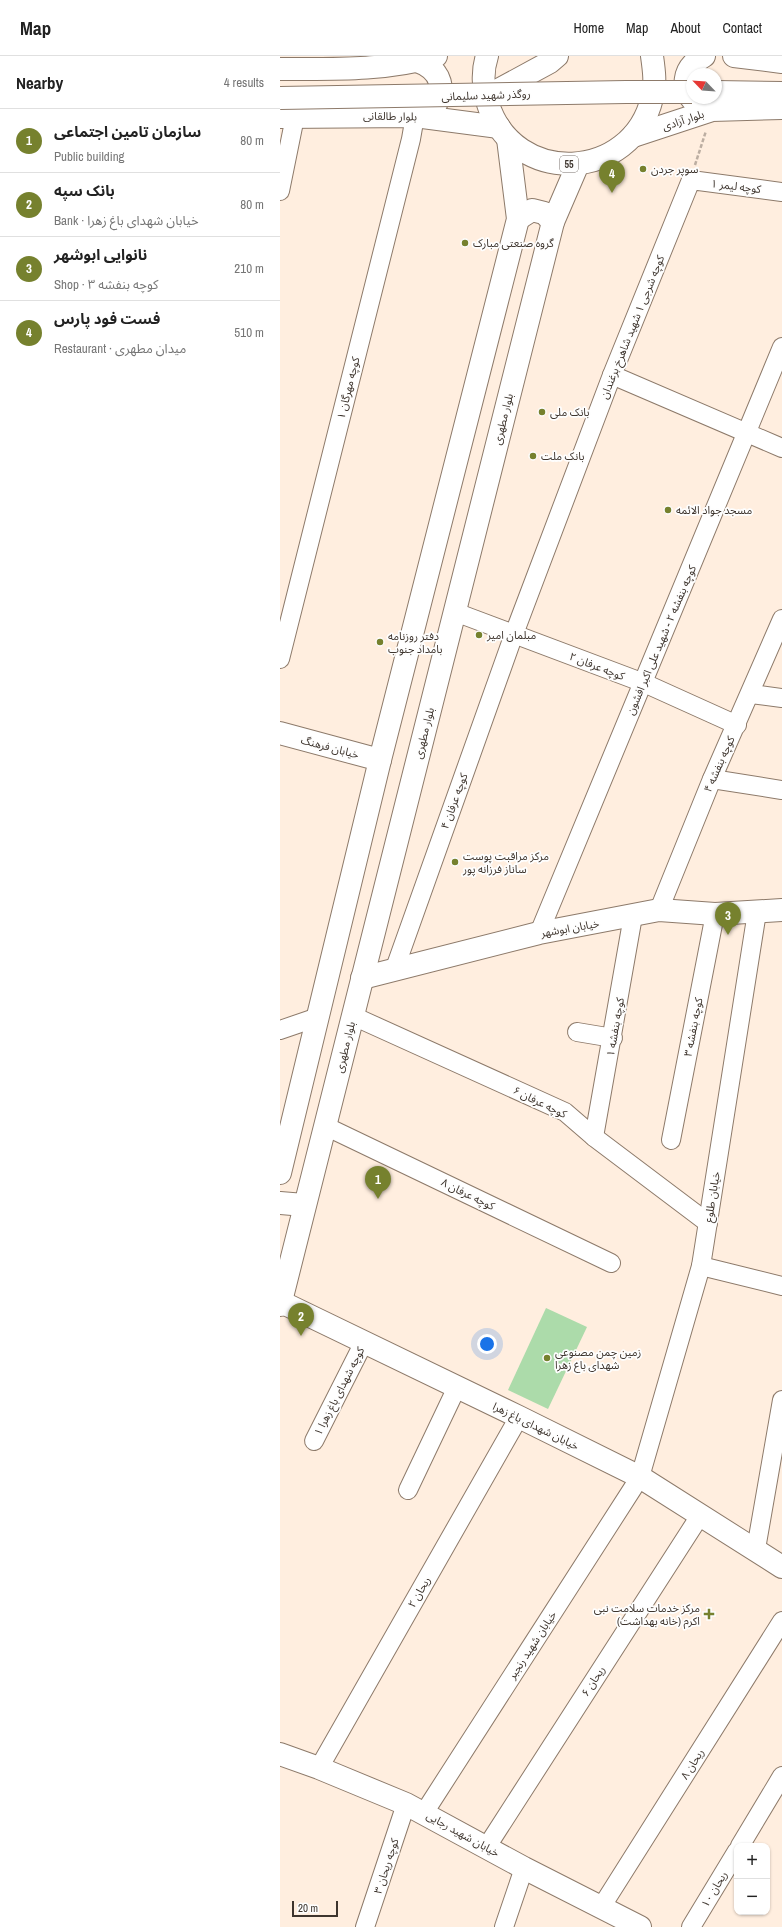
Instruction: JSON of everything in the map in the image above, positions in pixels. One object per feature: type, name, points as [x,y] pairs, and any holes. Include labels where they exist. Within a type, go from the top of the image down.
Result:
[{"type":"main road","name":"55","points":[[487,56],[484,77],[485,95],[490,112],[504,133],[523,151],[540,160],[558,164],[578,164],[604,157],[632,136],[645,119],[652,98],[655,76],[652,56]]},
{"type":"main road","points":[[491,94],[550,62],[557,56]]},
{"type":"main road","points":[[690,68],[704,56]]},
{"type":"main road","points":[[734,56],[782,62]]},
{"type":"main road","points":[[280,69],[371,68],[427,58],[428,65],[436,72],[440,82],[441,93],[437,103],[430,112],[418,117]]},
{"type":"main road","name":"روگذر شهید سلیمانی","points":[[280,98],[686,92]]},
{"type":"main road","points":[[722,100],[782,93]]},
{"type":"main road","name":"بلوار آزادی","points":[[722,102],[782,108]]},
{"type":"main road","points":[[697,104],[701,107],[708,104]]},
{"type":"main road","name":"بلوار آزادی","points":[[632,136],[707,104]]},
{"type":"main road","name":"بلوار طالقانی","points":[[288,117],[418,117],[504,133]]},
{"type":"main road","points":[[280,1173],[380,760],[518,219],[504,133]]},
{"type":"main road","name":"بلوار مطهری","points":[[280,1304],[289,1231],[304,1205],[325,1126],[553,222],[578,164]]},
{"type":"main road","points":[[518,219],[532,210],[544,213],[553,222]]},
{"type":"main road","name":"خیابان فرهنگ","points":[[280,733],[380,760]]},
{"type":"main road","name":"خیابان ابوشهر","points":[[362,978],[395,968],[539,933],[660,910],[715,914],[782,910]]},
{"type":"main road","points":[[280,1203],[304,1205]]},
{"type":"main road","name":"خیابان شهدای باغ‌ زهرا","points":[[280,1304],[458,1387],[640,1477],[756,1549],[782,1567]]},
{"type":"main road","name":"خیابان شهید رجایی","points":[[281,1756],[319,1768],[415,1809],[524,1868],[602,1906],[640,1927]]},
{"type":"street","points":[[280,191],[288,117]]},
{"type":"street","name":"کوچه مهرگان ۱","points":[[280,659],[411,139],[418,117]]},
{"type":"street","name":"کوچه لیمر ۱","points":[[691,180],[782,192]]},
{"type":"street","name":"کوچه شرجی ۱ شهید شاهرخ برغندان","points":[[514,634],[612,375],[691,180]]},
{"type":"street","name":"کوچه بنفشه ۲ - شهید علی اکبر افشون","points":[[539,933],[748,433],[782,347]]},
{"type":"street","points":[[612,375],[782,448]]},
{"type":"street","name":"کوچه عرفان ۲","points":[[454,612],[644,683],[737,725]]},
{"type":"street","name":"کوچه بنفشه ۴","points":[[660,910],[712,779],[751,694],[782,619]]},
{"type":"street","name":"کوچه عرفان ۴","points":[[395,968],[514,634]]},
{"type":"street","points":[[751,694],[782,698]]},
{"type":"street","points":[[712,779],[782,790]]},
{"type":"street","name":"خیابان طلوع","points":[[640,1477],[701,1266],[757,912]]},
{"type":"street","name":"کوچه بنفشه ۳","points":[[671,1140],[715,914]]},
{"type":"street","name":"کوچه بنفشه ۱","points":[[594,1137],[613,1038],[633,916]]},
{"type":"street","name":"کوچه عرفان ۶","points":[[352,1016],[565,1112],[594,1137],[708,1223]]},
{"type":"street","points":[[280,1030],[318,1017]]},
{"type":"street","points":[[577,1032],[613,1038]]},
{"type":"street","name":"کوچه عرفان ۸","points":[[325,1126],[611,1263]]},
{"type":"street","points":[[701,1266],[782,1286]]},
{"type":"street","name":"کوچه شهدای باغ زهرا ۱","points":[[314,1441],[364,1342]]},
{"type":"street","points":[[408,1490],[458,1387]]},
{"type":"street","points":[[756,1549],[782,1400]]},
{"type":"street","name":"ریحان ۲","points":[[319,1768],[519,1417]]},
{"type":"street","name":"خیابان شهید رنجبر","points":[[415,1809],[640,1477]]},
{"type":"street","name":"ریحان ۶","points":[[486,1848],[700,1514]]},
{"type":"street","name":"ریحان ۸","points":[[602,1906],[782,1621]]},
{"type":"street","points":[[742,1843],[782,1776]]},
{"type":"street","name":"کوچه ریحان ۳","points":[[365,1927],[415,1809]]},
{"type":"street","name":"ریحان ۱۰","points":[[692,1927],[734,1856]]},
{"type":"street","points":[[504,1927],[524,1868]]},
{"type":"path","points":[[691,180],[706,132]]},
{"type":"green space","name":"زمین چمن مصنوعی شهدای باغ زهرا","points":[[546,1308],[587,1327],[548,1409],[508,1390]]},
{"type":"place","name":"سوپر جردن","points":[[643,169]]},
{"type":"place","name":"فست فود پارس","points":[[612,193]]},
{"type":"place","name":"گروه صنعتی مبارک","points":[[465,243]]},
{"type":"place","name":"بانک ملی","points":[[542,412]]},
{"type":"place","name":"بانک ملت","points":[[533,456]]},
{"type":"place","name":"مسجد جواد الائمه","points":[[668,510]]},
{"type":"place","name":"مبلمان امیر","points":[[479,635]]},
{"type":"place","name":"دفتر روزنامه بامداد جنوب","points":[[380,642]]},
{"type":"place","name":"مرکز مراقبت پوست ساناز فرزانه پور","points":[[455,862]]},
{"type":"place","name":"نانوایی ابوشهر","points":[[728,935]]},
{"type":"place","name":"سازمان تامین اجتماعی","points":[[378,1199]]},
{"type":"place","name":"بانک سپه","points":[[301,1336]]},
{"type":"place","name":"زمین چمن مصنوعی شهدای باغ زهرا","points":[[547,1358]]},
{"type":"place","name":"مرکز خدمات سلامت نبی اکرم (خانه بهداشت)","points":[[709,1614]]}]
